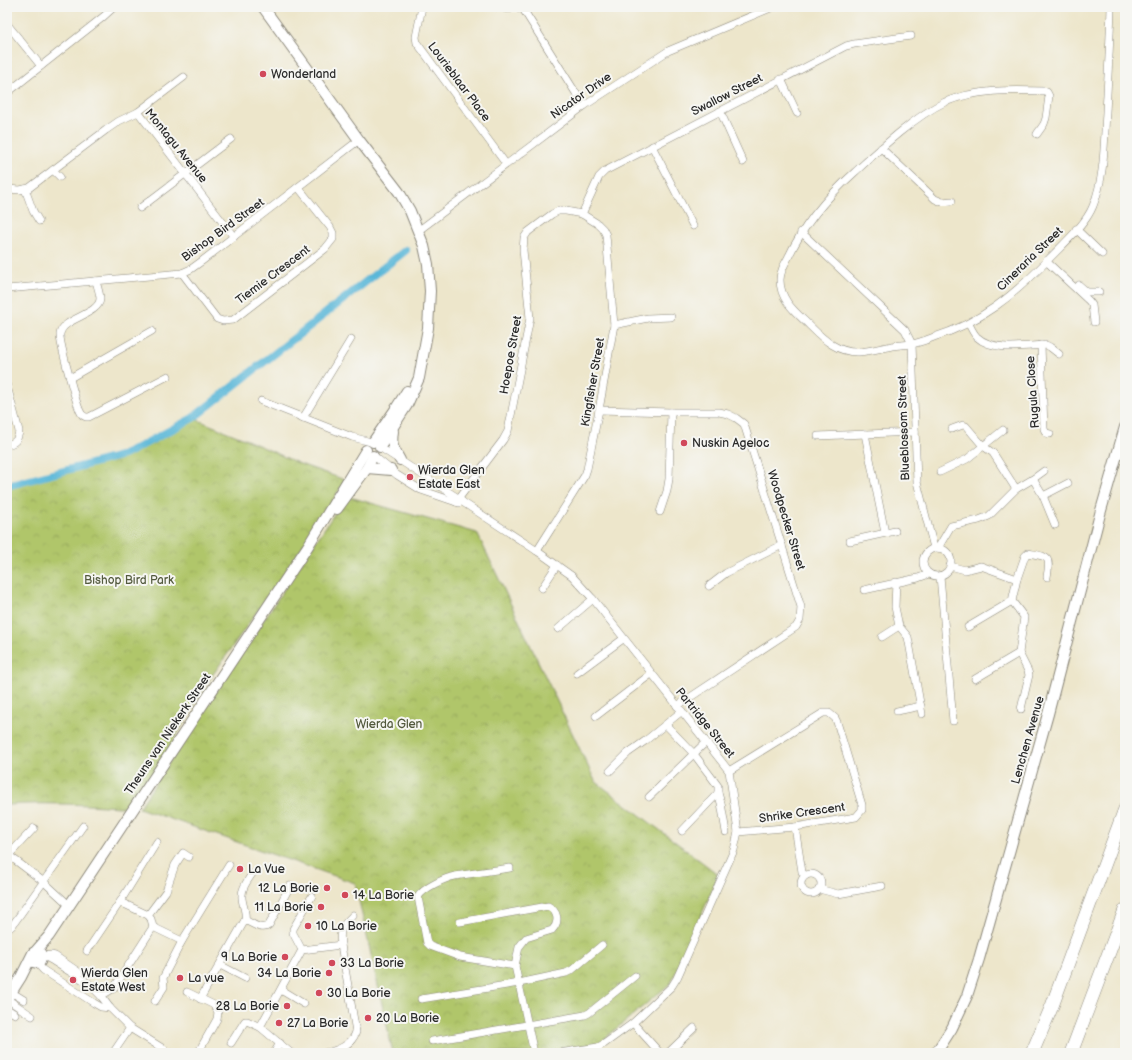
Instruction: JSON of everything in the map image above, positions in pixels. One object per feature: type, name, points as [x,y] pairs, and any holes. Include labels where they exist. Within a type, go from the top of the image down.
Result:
[{"type":"highway","points":[[1032,1053],[1054,999],[1125,810]]},
{"type":"highway","points":[[1071,1053],[1125,910]]},
{"type":"street","points":[[7,93],[114,7]]},
{"type":"street","name":"Theuns van Niekerk Street","points":[[262,7],[358,140],[398,192],[410,211],[428,264],[430,291],[428,328],[418,378],[413,392],[394,425],[373,449],[366,468],[318,535],[308,546]]},
{"type":"street","name":"Lourieblaar Place","points":[[422,7],[416,37],[417,43],[506,164]]},
{"type":"street","points":[[497,7],[509,9],[524,8],[584,106]]},
{"type":"street","name":"Nicator Drive","points":[[418,232],[584,106],[668,50],[773,7]]},
{"type":"street","name":"Cineraria Street","points":[[1037,134],[1046,118],[1049,96],[1047,92],[1044,91],[996,90],[978,93],[946,102],[917,119],[881,148],[837,188],[801,232],[781,271],[780,282],[786,301],[791,308],[824,340],[835,348],[858,352],[912,344],[969,324],[992,310],[1029,280],[1082,223],[1092,208],[1099,185],[1104,153],[1111,7]]},
{"type":"street","points":[[7,24],[41,66]]},
{"type":"street","name":"Swallow Street","points":[[582,214],[601,174],[652,146],[846,46],[910,36]]},
{"type":"street","points":[[138,112],[184,77]]},
{"type":"street","points":[[781,79],[797,113]]},
{"type":"street","points":[[720,111],[743,162]]},
{"type":"street","name":"Montagu Avenue","points":[[25,189],[29,188],[119,120],[138,112],[234,237]]},
{"type":"street","points":[[140,208],[231,139]]},
{"type":"street","name":"Bishop Bird Street","points":[[7,288],[182,273],[196,265],[234,237],[358,140]]},
{"type":"street","points":[[652,146],[693,226]]},
{"type":"street","points":[[881,148],[935,199],[942,202],[952,201]]},
{"type":"street","points":[[53,170],[60,177]]},
{"type":"street","name":"Tiemie Crescent","points":[[182,273],[217,319],[223,322],[233,320],[325,249],[334,239],[330,227],[298,187]]},
{"type":"street","points":[[7,189],[25,189],[33,211],[39,221]]},
{"type":"street","name":"Hoepoe Street","points":[[459,501],[508,431],[530,318],[523,250],[524,238],[528,232],[558,211],[582,214]]},
{"type":"street","name":"Kingfisher Street","points":[[537,551],[584,475],[589,462],[614,325],[606,235],[598,224],[582,214]]},
{"type":"street","points":[[1076,229],[1102,254]]},
{"type":"street","name":"Blueblossom Street","points":[[801,232],[906,330],[912,344],[917,482],[936,548]]},
{"type":"street","points":[[1048,260],[1087,292],[1099,292]]},
{"type":"street","points":[[1048,260],[1092,305],[1094,322]]},
{"type":"street","points":[[96,281],[100,298],[97,306],[65,326],[60,334],[60,341],[80,412],[86,418],[89,417],[168,376]]},
{"type":"street","points":[[614,325],[648,318],[671,317]]},
{"type":"street","name":"Rugula Close","points":[[969,324],[976,336],[990,345],[1049,346],[1059,354]]},
{"type":"street","points":[[897,346],[906,330]]},
{"type":"street","points":[[70,378],[152,331]]},
{"type":"street","points":[[303,418],[351,339]]},
{"type":"street","name":"Rugula Close","points":[[1041,345],[1044,429],[1046,433],[1050,434]]},
{"type":"street","name":"Theuns van Niekerk Street","points":[[8,997],[21,977],[38,957],[49,936],[69,905],[373,449],[419,370]]},
{"type":"street","points":[[7,386],[19,431],[18,437],[13,444],[7,445]]},
{"type":"street","points":[[261,401],[352,437],[373,449]]},
{"type":"street","name":"Woodpecker Street","points":[[599,410],[719,412],[732,416],[744,424],[801,607],[800,620],[796,627],[679,708],[666,725],[628,754],[610,771]]},
{"type":"street","points":[[660,512],[668,491],[671,412]]},
{"type":"street","points":[[952,429],[963,424],[965,425],[983,446],[993,453],[1016,489]]},
{"type":"street","points":[[366,468],[394,472],[402,462],[392,444],[394,425]]},
{"type":"street","name":"Lenchen Avenue","points":[[936,1053],[952,1028],[966,996],[983,945],[1052,700],[1100,514],[1125,427]]},
{"type":"street","points":[[940,472],[967,459],[1003,430]]},
{"type":"street","points":[[818,436],[915,432]]},
{"type":"street","points":[[865,434],[884,533]]},
{"type":"street","name":"Partridge Street","points":[[373,449],[394,472],[421,490],[459,501]]},
{"type":"street","name":"Partridge Street","points":[[373,449],[402,462],[537,551],[572,576],[593,600],[650,674],[729,771],[738,832],[734,850],[677,978],[672,986],[632,1023],[604,1044],[577,1052],[559,1053]]},
{"type":"street","points":[[936,548],[943,549],[947,552],[951,561],[948,571],[940,576],[930,574],[923,567],[923,557],[925,553],[936,548],[951,526],[990,516],[1016,489],[1033,479],[1044,470]]},
{"type":"street","points":[[1033,479],[1043,496],[1055,525]]},
{"type":"street","points":[[1043,496],[1068,483]]},
{"type":"street","points":[[850,541],[895,531]]},
{"type":"street","points":[[709,586],[726,573],[782,545]]},
{"type":"street","points":[[968,627],[1012,601],[1017,578],[1025,556],[1028,553],[1045,556],[1048,559],[1049,563],[1047,577]]},
{"type":"street","points":[[542,588],[557,565]]},
{"type":"street","points":[[950,566],[967,570],[981,566],[1017,578]]},
{"type":"street","points":[[864,590],[930,574]]},
{"type":"street","points":[[940,576],[953,722]]},
{"type":"street","points":[[896,582],[895,607],[899,626],[908,637],[922,714]]},
{"type":"street","points":[[558,629],[593,600]]},
{"type":"street","points":[[1012,601],[1024,617],[1019,653],[1029,675],[1021,710]]},
{"type":"street","points":[[882,637],[899,626]]},
{"type":"street","points":[[577,673],[623,639]]},
{"type":"street","points":[[975,679],[1019,653]]},
{"type":"street","points":[[596,716],[650,674]]},
{"type":"street","points":[[897,711],[921,706]]},
{"type":"street","name":"Shrike Crescent","points":[[729,771],[822,713],[829,713],[835,718],[839,729],[862,804],[862,810],[856,817],[795,827],[738,832]]},
{"type":"street","points":[[666,725],[694,754],[718,786],[726,832]]},
{"type":"street","points":[[649,797],[706,742]]},
{"type":"street","points":[[682,831],[718,793]]},
{"type":"street","points":[[7,930],[12,926],[83,826]]},
{"type":"street","points":[[795,827],[802,872],[805,876]]},
{"type":"street","points":[[34,828],[7,856],[44,882],[69,905]]},
{"type":"street","points":[[87,951],[120,902],[157,842]]},
{"type":"street","points":[[148,915],[166,891],[175,865],[183,853],[189,857]]},
{"type":"street","points":[[155,1001],[164,987],[163,978],[182,941],[229,865]]},
{"type":"street","points":[[510,868],[446,878],[421,893],[418,897],[427,943],[430,946],[460,957],[515,966]]},
{"type":"street","points":[[200,998],[245,920],[246,912],[242,896],[243,888],[252,874]]},
{"type":"street","points":[[812,875],[818,877],[820,883],[819,889],[814,894],[804,892],[801,882],[805,876],[812,875]]},
{"type":"street","points":[[245,920],[262,928],[267,927],[290,886]]},
{"type":"street","points":[[819,889],[838,894],[882,886]]},
{"type":"street","points":[[302,950],[293,933],[293,929],[312,896]]},
{"type":"street","points":[[101,996],[114,988],[153,927],[151,919],[148,915],[120,902]]},
{"type":"street","points":[[460,922],[548,906],[557,916],[556,925],[552,930],[526,938],[519,947],[515,966],[534,1053]]},
{"type":"street","points":[[324,1053],[336,1052],[352,1040],[356,1032],[339,934],[344,924],[353,916]]},
{"type":"street","points":[[153,927],[182,941]]},
{"type":"street","points":[[302,950],[341,945]]},
{"type":"street","points":[[421,999],[519,983],[566,973],[572,970],[602,945]]},
{"type":"street","points":[[260,1027],[302,950]]},
{"type":"street","points":[[38,957],[43,970],[60,979],[101,1007],[110,1008]]},
{"type":"street","points":[[38,957],[68,967],[88,983],[130,1028],[170,1053]]},
{"type":"street","points":[[220,965],[245,978]]},
{"type":"street","points":[[60,979],[68,967]]},
{"type":"street","points":[[432,1041],[587,1014],[635,976]]},
{"type":"street","points":[[86,997],[88,983]]},
{"type":"street","points":[[281,990],[304,1004]]},
{"type":"street","points":[[187,992],[214,1005],[218,1012],[218,1019],[198,1053]]},
{"type":"street","points":[[8,997],[24,1000]]},
{"type":"street","points":[[8,997],[32,1016]]},
{"type":"street","points":[[7,1008],[16,1014]]},
{"type":"street","points":[[231,1043],[245,1021],[260,1027],[291,1053]]},
{"type":"street","points":[[632,1023],[660,1053]]},
{"type":"street","points":[[113,1053],[130,1028]]},
{"type":"street","points":[[668,1053],[694,1028]]},
{"type":"street","points":[[274,1053],[280,1043]]},
{"type":"green space","name":"Bishop Bird Park","points":[[193,418],[300,464],[345,480],[323,517],[207,683],[134,808],[55,804],[7,805],[7,486],[124,455]]},
{"type":"green space","name":"Wierda Glen","points":[[346,496],[477,533],[595,781],[719,875],[671,983],[599,1043],[539,1053],[393,1053],[355,883],[139,808]]},
{"type":"waterway","points":[[7,486],[124,455],[193,418],[406,250]]},
{"type":"place","name":"Wonderland","points":[[263,74]]},
{"type":"place","name":"Nuskin Ageloc","points":[[684,443]]},
{"type":"place","name":"Wierda Glen Estate East","points":[[410,477]]},
{"type":"place","name":"La Vue","points":[[240,869]]},
{"type":"place","name":"12 La Borie","points":[[327,888]]},
{"type":"place","name":"14 La Borie","points":[[345,895]]},
{"type":"place","name":"11 La Borie","points":[[321,907]]},
{"type":"place","name":"10 La Borie","points":[[308,926]]},
{"type":"place","name":"9 La Borie","points":[[285,957]]},
{"type":"place","name":"33 La Borie","points":[[332,963]]},
{"type":"place","name":"34 La Borie","points":[[329,973]]},
{"type":"place","name":"La vue","points":[[180,978]]},
{"type":"place","name":"Wierda Glen Estate West","points":[[73,980]]},
{"type":"place","name":"30 La Borie","points":[[319,993]]},
{"type":"place","name":"28 La Borie","points":[[287,1006]]},
{"type":"place","name":"20 La Borie","points":[[368,1018]]},
{"type":"place","name":"27 La Borie","points":[[279,1023]]}]
